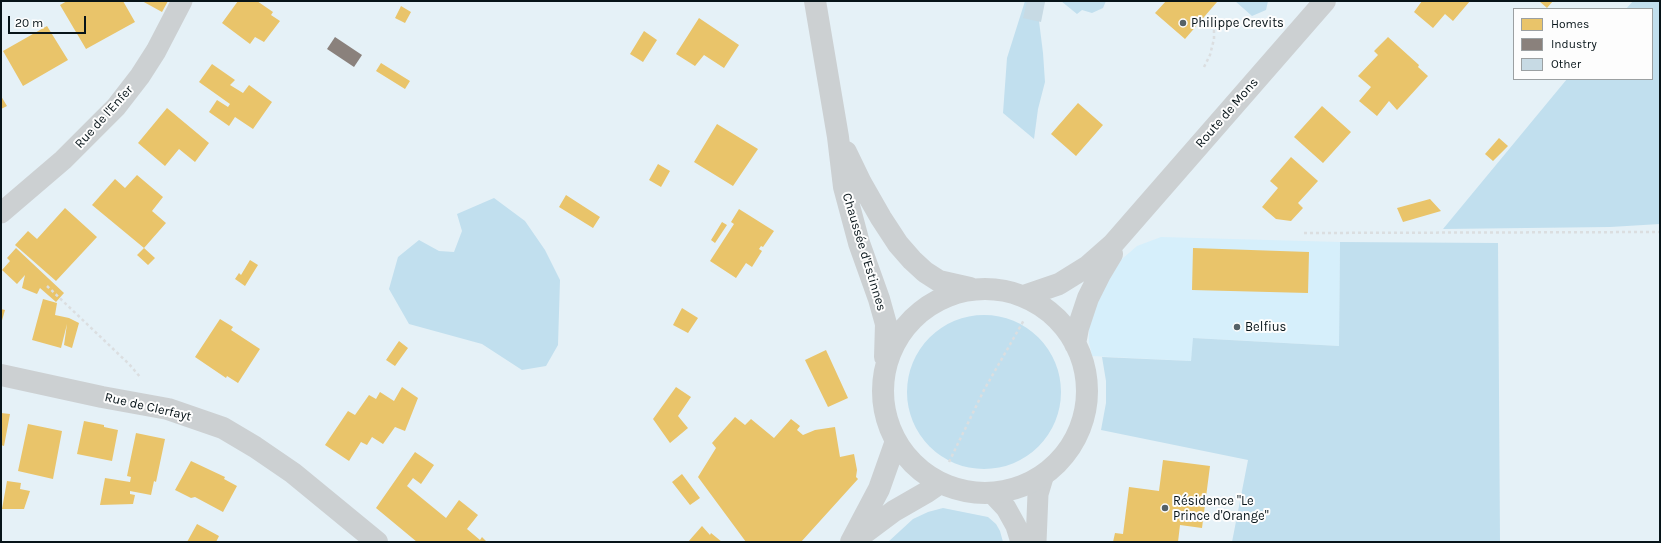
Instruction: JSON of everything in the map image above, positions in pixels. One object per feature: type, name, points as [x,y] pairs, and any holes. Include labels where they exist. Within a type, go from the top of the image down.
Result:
[{"type":"main road","name":"Chaussée d'Estinnes","points":[[815,1],[838,137],[844,187],[859,242],[886,324],[885,367]]},
{"type":"main road","name":"Route de Mons","points":[[1029,298],[1059,284],[1088,266],[1114,244],[1325,1]]},
{"type":"main road","name":"Chaussée d'Estinnes","points":[[838,137],[861,183],[881,218],[898,244],[912,260],[924,272],[939,282],[973,289]]},
{"type":"main road","name":"Route de Mons","points":[[1075,344],[1078,328],[1088,298],[1100,274],[1130,226]]},
{"type":"main road","points":[[990,288],[1007,291],[1029,298],[1047,309],[1068,331],[1083,363],[1087,384],[1086,404],[1081,425],[1072,443],[1060,460],[1044,474],[1020,487],[992,493],[956,489],[940,483],[922,472],[908,458],[896,441],[888,424],[884,405],[883,386],[885,367],[897,338],[917,314],[943,297],[973,289],[990,288]]},
{"type":"main road","name":"Rue de Clerfayt","points":[[1,375],[102,397],[168,409],[223,428],[255,447],[293,473],[377,542]]},
{"type":"main road","points":[[851,542],[879,489],[896,441]]},
{"type":"main road","points":[[851,542],[894,511],[940,483]]},
{"type":"street","name":"Rue de l'Enfer","points":[[1,213],[63,160],[116,107],[140,76],[156,51],[182,1]]},
{"type":"street","points":[[1036,542],[1038,494],[1044,474]]},
{"type":"street","points":[[992,493],[1006,508],[1016,526],[1021,542]]},
{"type":"path","points":[[1204,67],[1212,50],[1214,30]]},
{"type":"path","points":[[1304,233],[1660,232]]},
{"type":"path","points":[[48,286],[144,381]]},
{"type":"path","points":[[940,483],[1029,298]]},
{"type":"shaded area","points":[[1025,1],[1043,1],[1038,13],[1045,82],[1038,109],[1034,139],[1003,113],[1007,58]]},
{"type":"shaded area","points":[[1061,1],[1106,1],[1103,8],[1092,13],[1082,10],[1077,14]]},
{"type":"shaded area","points":[[1235,1],[1268,1],[1266,10],[1252,16]]},
{"type":"shaded area","points":[[1633,1],[1660,1],[1660,224],[1610,227],[1443,229],[1566,80],[1653,80],[1653,8],[1627,8]]},
{"type":"shaded area","points":[[494,198],[525,221],[545,250],[560,280],[558,345],[546,366],[522,370],[482,344],[409,324],[389,289],[398,257],[419,240],[439,251],[454,252],[462,231],[457,214]]},
{"type":"shaded area","points":[[1161,237],[1340,242],[1339,346],[1194,338],[1191,361],[1092,356],[1089,342],[1089,326],[1107,282],[1122,259],[1137,246]]},
{"type":"shaded area","points":[[1340,242],[1498,243],[1500,542],[1232,542],[1248,460],[1101,430],[1106,403],[1106,381],[1102,357],[1191,361],[1193,338],[1339,346]]},
{"type":"shaded area","points":[[976,315],[992,315],[1014,321],[1039,337],[1055,362],[1060,377],[1060,407],[1055,422],[1039,447],[1027,456],[1006,466],[992,469],[976,469],[962,466],[948,460],[935,452],[924,441],[910,414],[907,400],[907,384],[910,370],[916,356],[924,343],[935,332],[962,318]]},
{"type":"shaded area","points":[[943,508],[988,517],[996,524],[1003,542],[888,542],[913,519],[928,512]]},
{"type":"building: Homes","points":[[67,1],[123,1],[135,22],[86,49],[60,5]]},
{"type":"building: Homes","points":[[142,1],[168,1],[162,12]]},
{"type":"building: Homes","points":[[238,1],[257,1],[273,12],[271,15],[280,21],[264,42],[255,37],[250,44],[222,23]]},
{"type":"building: Homes","name":"Philippe Crevits","points":[[1166,1],[1217,2],[1185,39],[1155,13]]},
{"type":"building: Homes","points":[[1422,1],[1470,1],[1453,21],[1445,14],[1433,28],[1414,12]]},
{"type":"building: Homes","points":[[1539,1],[1553,1],[1547,8]]},
{"type":"building: Homes","points":[[401,6],[411,12],[405,23],[395,18]]},
{"type":"building: Homes","points":[[699,18],[739,45],[724,68],[704,55],[695,66],[676,54]]},
{"type":"building: Homes","points":[[47,26],[68,60],[23,86],[3,51]]},
{"type":"building: Homes","points":[[644,31],[657,40],[643,62],[630,54]]},
{"type":"building: Homes","points":[[1388,37],[1419,65],[1418,67],[1428,76],[1397,110],[1389,101],[1377,116],[1359,101],[1371,87],[1358,76],[1378,55],[1374,51]]},
{"type":"building: Homes","points":[[381,63],[410,81],[405,89],[376,71]]},
{"type":"building: Homes","points":[[212,64],[235,80],[230,85],[243,93],[249,85],[272,102],[253,129],[235,117],[229,126],[209,112],[217,100],[228,107],[230,104],[199,82]]},
{"type":"building: Homes","points":[[1,96],[7,106],[1,109]]},
{"type":"building: Homes","points":[[1078,103],[1103,125],[1076,156],[1051,134]]},
{"type":"building: Homes","points":[[1322,106],[1351,132],[1323,163],[1294,137]]},
{"type":"building: Homes","points":[[167,108],[209,143],[195,162],[179,149],[165,166],[138,143]]},
{"type":"building: Homes","points":[[717,124],[758,149],[733,186],[694,162]]},
{"type":"building: Homes","points":[[1499,138],[1508,146],[1493,161],[1485,154]]},
{"type":"building: Homes","points":[[1291,157],[1318,181],[1298,203],[1303,208],[1291,221],[1276,219],[1262,207],[1278,188],[1270,181]]},
{"type":"building: Homes","points":[[658,164],[670,171],[661,187],[649,180]]},
{"type":"building: Homes","points":[[137,175],[163,197],[152,211],[166,223],[144,248],[92,205],[115,179],[125,188]]},
{"type":"building: Homes","points":[[566,195],[600,217],[593,228],[559,207]]},
{"type":"building: Homes","points":[[1430,199],[1441,211],[1403,222],[1397,208]]},
{"type":"building: Homes","points":[[65,208],[97,237],[56,281],[15,245],[28,231],[37,239]]},
{"type":"building: Homes","points":[[739,209],[774,231],[763,247],[761,246],[759,249],[762,251],[752,267],[746,263],[736,278],[710,261],[734,224],[731,222]]},
{"type":"building: Homes","points":[[722,222],[727,225],[715,243],[711,240]]},
{"type":"building: Homes","points":[[16,248],[64,293],[56,302],[40,288],[37,294],[22,288],[25,275],[17,284],[2,270],[10,261],[7,258]]},
{"type":"building: Homes","points":[[144,248],[155,258],[148,265],[137,255]]},
{"type":"building: Homes","points":[[1193,248],[1309,252],[1308,293],[1192,290]]},
{"type":"building: Homes","points":[[250,260],[258,265],[245,286],[235,279],[239,273],[241,275]]},
{"type":"building: Homes","points":[[43,299],[57,303],[55,315],[69,318],[79,323],[72,348],[64,345],[67,324],[61,348],[32,340]]},
{"type":"building: Homes","points":[[682,308],[698,318],[688,333],[673,325]]},
{"type":"building: Homes","points":[[1,309],[5,310],[1,324]]},
{"type":"building: Homes","points":[[220,319],[233,327],[231,330],[260,349],[238,383],[227,376],[226,378],[195,357]]},
{"type":"building: Homes","points":[[399,341],[408,348],[395,366],[386,360]]},
{"type":"building: Homes","points":[[826,350],[848,398],[828,407],[805,360]]},
{"type":"building: Homes","points":[[402,387],[418,398],[405,431],[395,427],[383,444],[372,437],[367,445],[361,442],[349,461],[325,445],[348,411],[355,415],[369,395],[376,399],[380,392],[394,401]]},
{"type":"building: Homes","points":[[676,387],[691,397],[678,416],[688,428],[670,443],[653,419]]},
{"type":"building: Homes","points":[[1,413],[10,414],[4,446],[1,445]]},
{"type":"building: Homes","points":[[735,417],[745,425],[751,419],[774,438],[791,419],[800,426],[797,430],[803,435],[815,430],[835,427],[840,457],[854,454],[857,470],[856,477],[858,479],[801,542],[746,542],[698,477],[716,448],[712,443]]},
{"type":"building: Homes","points":[[84,421],[104,425],[104,427],[118,430],[112,461],[77,454]]},
{"type":"building: Homes","points":[[28,424],[62,431],[53,479],[18,471]]},
{"type":"building: Homes","points":[[136,433],[165,439],[156,482],[154,481],[151,495],[130,491],[130,494],[135,495],[133,504],[100,505],[105,478],[130,482],[131,477],[127,476]]},
{"type":"building: Homes","points":[[415,452],[434,465],[421,484],[413,478],[407,486],[446,518],[459,500],[478,515],[467,529],[480,540],[482,537],[487,542],[417,542],[376,508]]},
{"type":"building: Homes","name":"Résidence \"Le Prince d'Orange\"","points":[[1163,460],[1210,466],[1202,528],[1180,525],[1178,542],[1113,542],[1115,533],[1123,534],[1129,487],[1159,491]]},
{"type":"building: Homes","points":[[191,461],[225,477],[224,479],[237,486],[223,512],[195,497],[191,498],[175,490]]},
{"type":"building: Homes","points":[[682,474],[700,498],[690,505],[672,482]]},
{"type":"building: Homes","points":[[7,481],[21,483],[20,489],[30,491],[24,509],[2,509]]},
{"type":"building: Homes","points":[[197,524],[219,536],[216,542],[187,542]]},
{"type":"building: Homes","points":[[702,526],[710,535],[711,533],[722,542],[688,542]]},
{"type":"building: Industry","points":[[335,37],[362,55],[354,67],[327,49]]},
{"type":"building: Other","points":[[1027,1],[1045,2],[1041,22],[1023,18]]},
{"type":"place","name":"Philippe Crevits","points":[[1183,23]]},
{"type":"place","name":"Belfius","points":[[1237,327]]},
{"type":"place","name":"Résidence \"Le Prince d'Orange\"","points":[[1165,508]]}]
